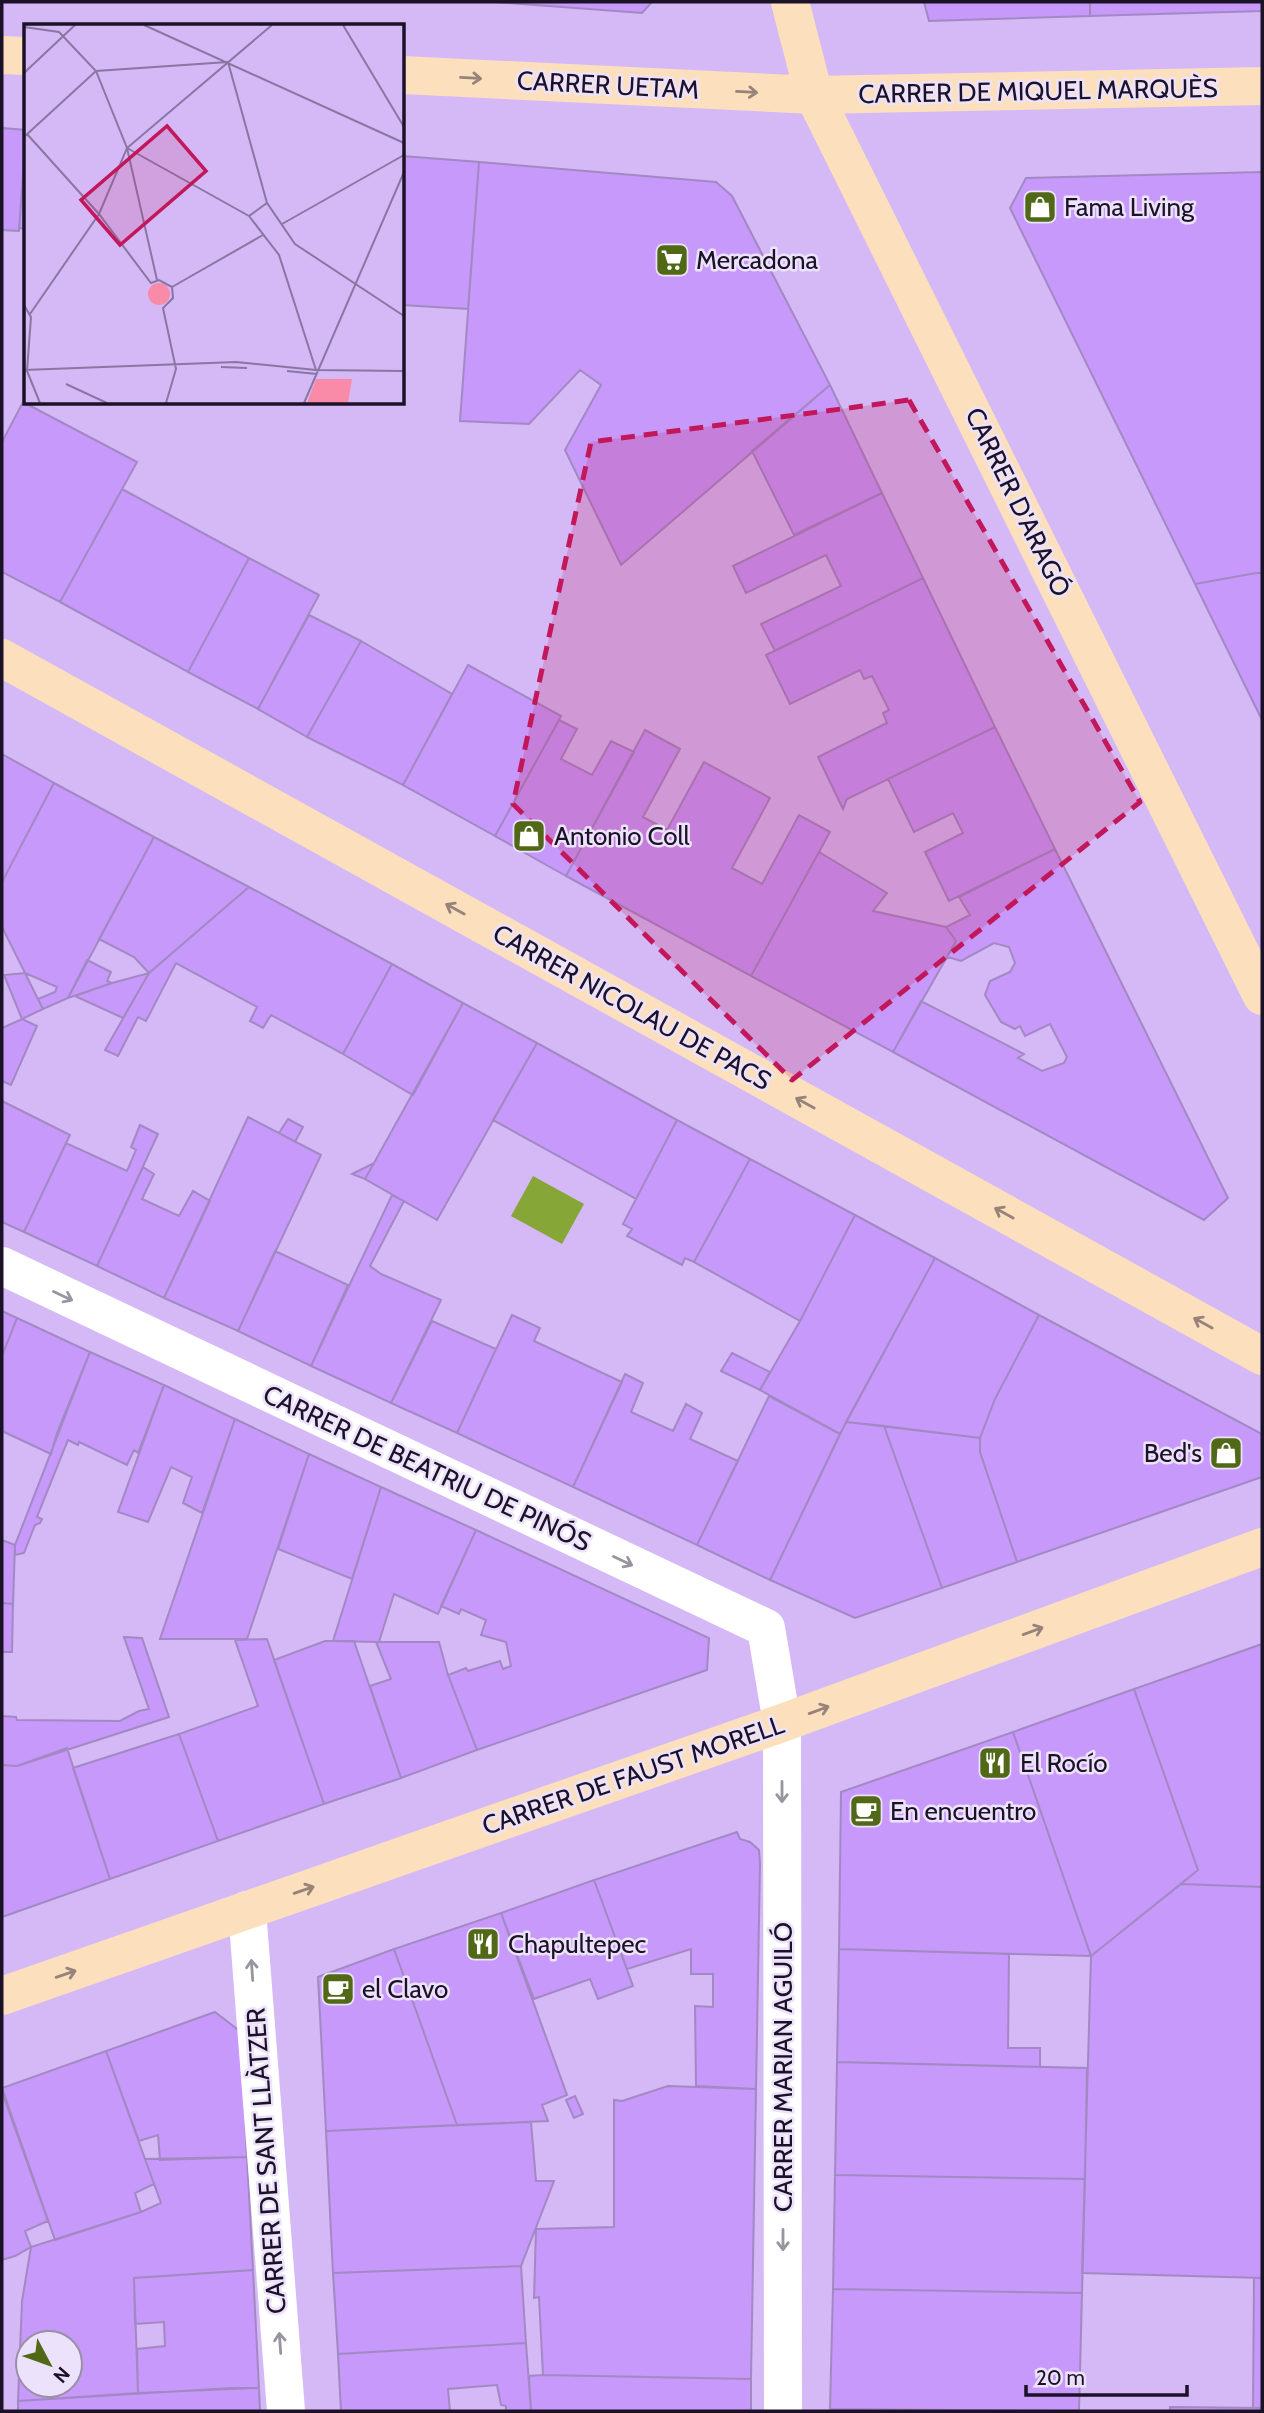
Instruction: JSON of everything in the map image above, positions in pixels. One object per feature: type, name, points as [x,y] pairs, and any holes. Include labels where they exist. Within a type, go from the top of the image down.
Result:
[{"type":"street","name":"CARRER D'ARAGÓ","points":[[790,2],[814,95],[1251,948],[1262,996]]},
{"type":"street","points":[[2,55],[24,56]]},
{"type":"street","name":"CARRER UETAM","points":[[404,75],[814,95]]},
{"type":"street","name":"CARRER DE MIQUEL MARQUÈS","points":[[814,95],[1262,86]]},
{"type":"street","name":"CARRER NICOLAU DE PACS","points":[[2,658],[1262,1356]]},
{"type":"street","name":"CARRER DE BEATRIU DE PINÓS","points":[[2,1266],[766,1628],[782,1723]]},
{"type":"street","name":"CARRER DE FAUST MORELL","points":[[2,1996],[782,1723],[1262,1547]]},
{"type":"street","name":"CARRER MARIAN AGUILÓ","points":[[782,1723],[783,2411]]},
{"type":"street","name":"CARRER DE SANT LLÀTZER","points":[[247,1910],[286,2411]]},
{"type":"highlighted area","points":[[909,400],[1140,802],[792,1080],[513,804],[591,442]]},
{"type":"shaded area","points":[[533,1176],[584,1204],[562,1244],[511,1216]]},
{"type":"building","points":[[493,2],[652,2],[642,13]]},
{"type":"building","points":[[924,2],[1090,2],[1090,16],[929,21]]},
{"type":"building","points":[[1090,2],[1262,2],[1262,11],[1090,16]]},
{"type":"building","points":[[2,128],[24,130],[19,231],[2,230]]},
{"type":"building","points":[[404,156],[479,162],[468,309],[404,305]]},
{"type":"building","points":[[479,162],[716,182],[732,196],[830,385],[621,565],[565,450],[601,385],[580,370],[529,424],[460,421]]},
{"type":"building","points":[[24,172],[24,229],[19,228]]},
{"type":"building","points":[[1262,172],[1262,572],[1195,584],[1010,208],[1026,178]]},
{"type":"building","points":[[830,385],[882,493],[794,535],[752,451]]},
{"type":"building","points":[[23,402],[137,462],[60,602],[2,572],[2,442]]},
{"type":"building","points":[[122,489],[249,558],[188,672],[60,602]]},
{"type":"building","points":[[882,493],[923,578],[775,651],[761,624],[841,586],[826,555],[746,593],[733,566]]},
{"type":"building","points":[[249,558],[319,595],[258,709],[188,672]]},
{"type":"building","points":[[1262,572],[1262,720],[1195,584]]},
{"type":"building","points":[[923,578],[995,727],[847,799],[843,809],[818,757],[887,723],[883,713],[889,710],[872,676],[864,679],[860,670],[790,704],[766,655]]},
{"type":"building","points":[[309,615],[361,641],[307,737],[258,709]]},
{"type":"building","points":[[361,641],[452,694],[403,785],[307,737]]},
{"type":"building","points":[[468,665],[561,716],[495,836],[403,785]]},
{"type":"building","points":[[559,720],[577,729],[561,759],[592,775],[611,741],[634,752],[566,876],[495,836]]},
{"type":"building","points":[[995,727],[1055,849],[949,901],[925,852],[963,833],[953,813],[914,832],[888,779]]},
{"type":"building","points":[[645,730],[680,749],[643,817],[667,830],[704,762],[770,798],[732,868],[762,884],[799,815],[830,832],[751,976],[566,876]]},
{"type":"building","points":[[2,754],[54,783],[2,882]]},
{"type":"building","points":[[54,783],[154,837],[68,998],[43,1009],[38,999],[55,992],[57,987],[25,973],[2,927],[2,882]]},
{"type":"building","points":[[154,837],[249,887],[149,973],[134,957],[99,939]]},
{"type":"building","points":[[1055,849],[1228,1198],[1204,1220],[893,1052],[921,1001],[1024,1054],[1018,1058],[1042,1071],[1064,1063],[1067,1057],[1050,1024],[1025,1036],[1020,1026],[1015,1029],[1001,1022],[985,995],[990,981],[1010,972],[1015,963],[1009,947],[994,943],[961,961],[947,957],[956,941],[946,927],[970,915],[959,897]]},
{"type":"building","points":[[819,852],[887,893],[873,911],[946,927],[956,941],[893,1052],[751,976]]},
{"type":"building","points":[[249,887],[392,964],[343,1054],[271,1015],[263,1028],[250,1021],[257,1007],[176,963],[146,1021],[138,1017],[118,1056],[105,1050],[149,973]]},
{"type":"building","points":[[87,960],[111,972],[107,981],[112,983],[68,998]]},
{"type":"building","points":[[392,964],[463,1003],[413,1095],[343,1054]]},
{"type":"building","points":[[25,973],[43,1009],[22,1019],[4,975]]},
{"type":"building","points":[[149,973],[123,1018],[75,996],[112,983]]},
{"type":"building","points":[[463,1003],[537,1043],[437,1220],[365,1179]]},
{"type":"building","points":[[22,1019],[37,1026],[11,1085],[2,1081],[2,1028]]},
{"type":"building","points":[[537,1043],[677,1120],[636,1199],[493,1120]]},
{"type":"building","points":[[2,1101],[70,1135],[24,1232],[2,1222]]},
{"type":"building","points":[[248,1117],[321,1155],[238,1331],[164,1298]]},
{"type":"building","points":[[288,1119],[303,1127],[295,1142],[279,1133]]},
{"type":"building","points":[[677,1120],[750,1159],[694,1262],[685,1258],[682,1265],[627,1236],[632,1229],[623,1224]]},
{"type":"building","points":[[140,1125],[158,1134],[97,1266],[24,1232],[66,1143],[127,1171],[136,1150],[131,1147]]},
{"type":"building","points":[[750,1159],[855,1215],[800,1321],[694,1262]]},
{"type":"building","points":[[374,1163],[365,1179],[352,1174]]},
{"type":"building","points":[[143,1167],[154,1174],[142,1199],[179,1216],[193,1191],[210,1201],[164,1298],[97,1266]]},
{"type":"building","points":[[392,1195],[404,1201],[370,1266],[381,1274],[441,1300],[391,1403],[311,1366]]},
{"type":"building","points":[[855,1215],[935,1258],[840,1434],[760,1390],[800,1321]]},
{"type":"building","points":[[275,1251],[348,1285],[311,1366],[238,1331]]},
{"type":"building","points":[[935,1258],[1039,1315],[995,1399],[980,1438],[846,1422]]},
{"type":"building","points":[[2,1311],[17,1318],[2,1356]]},
{"type":"building","points":[[512,1315],[540,1328],[534,1341],[622,1382],[573,1487],[457,1433]]},
{"type":"building","points":[[1039,1315],[1262,1434],[1262,1477],[1017,1562],[980,1452],[980,1438],[995,1399]]},
{"type":"building","points":[[17,1318],[90,1352],[51,1454],[2,1431],[2,1356]]},
{"type":"building","points":[[432,1321],[496,1349],[457,1433],[391,1403]]},
{"type":"building","points":[[90,1352],[164,1385],[138,1453],[134,1450],[127,1465],[79,1442],[78,1445],[68,1440],[37,1517],[42,1519],[35,1525],[24,1553],[15,1555],[15,1545]]},
{"type":"building","points":[[732,1353],[770,1372],[760,1390],[721,1371]]},
{"type":"building","points":[[625,1374],[643,1383],[631,1412],[673,1431],[686,1404],[702,1413],[690,1439],[738,1461],[697,1545],[573,1487]]},
{"type":"building","points":[[164,1385],[235,1419],[202,1513],[183,1503],[192,1477],[171,1467],[148,1522],[118,1512]]},
{"type":"building","points":[[769,1396],[840,1434],[770,1580],[697,1545]]},
{"type":"building","points":[[235,1419],[309,1454],[247,1639],[160,1639]]},
{"type":"building","points":[[846,1422],[884,1426],[942,1588],[855,1618],[770,1580]]},
{"type":"building","points":[[884,1426],[980,1438],[980,1452],[1017,1562],[942,1588]]},
{"type":"building","points":[[309,1454],[381,1487],[352,1579],[278,1549]]},
{"type":"building","points":[[381,1487],[476,1530],[438,1614],[394,1594],[379,1642],[333,1641]]},
{"type":"building","points":[[476,1530],[709,1638],[707,1670],[477,1750],[448,1675],[500,1661],[503,1669],[511,1666],[506,1642],[481,1635],[486,1620],[461,1609],[459,1614],[441,1606]]},
{"type":"building","points":[[2,1540],[15,1545],[13,1604],[2,1603]]},
{"type":"building","points":[[2,1603],[13,1604],[12,1652],[2,1652]]},
{"type":"building","points":[[124,1637],[142,1638],[169,1717],[17,1766],[2,1765],[2,1716],[16,1717],[17,1720],[120,1721],[149,1709]]},
{"type":"building","points":[[267,1639],[324,1804],[218,1841],[179,1734],[258,1706],[235,1640]]},
{"type":"building","points":[[325,1641],[354,1641],[401,1778],[324,1804],[274,1660]]},
{"type":"building","points":[[376,1642],[439,1642],[448,1675],[477,1750],[401,1778],[370,1686],[391,1679]]},
{"type":"building","points":[[1262,1644],[1262,1887],[1181,1884],[1198,1870],[1134,1689]]},
{"type":"building","points":[[1134,1689],[1198,1870],[1091,1956],[1013,1732]]},
{"type":"building","points":[[1013,1732],[1091,1956],[839,1949],[841,1792]]},
{"type":"building","points":[[179,1734],[218,1841],[110,1879],[73,1768]]},
{"type":"building","points":[[67,1748],[110,1879],[2,1917],[2,1765],[17,1766]]},
{"type":"building","points":[[737,1832],[740,1839],[750,1842],[759,1850],[760,1863],[756,2089],[696,2086],[695,2006],[713,2007],[713,1974],[691,1974],[691,1949],[627,1969],[594,1880]]},
{"type":"building","points":[[594,1880],[633,1986],[598,1999],[590,1979],[534,1999],[501,1913]]},
{"type":"building","points":[[1181,1884],[1262,1887],[1262,2278],[1082,2273],[1091,1956]]},
{"type":"building","points":[[501,1913],[567,2095],[542,2105],[548,2121],[457,2125],[394,1949]]},
{"type":"building","points":[[394,1949],[457,2125],[326,2131],[318,1977]]},
{"type":"building","points":[[839,1949],[1009,1954],[1008,2048],[1040,2048],[1040,2067],[837,2062]]},
{"type":"building","points":[[215,2012],[241,2032],[247,2157],[160,2160],[158,2135],[139,2141],[106,2051]]},
{"type":"building","points":[[106,2051],[154,2184],[135,2193],[141,2212],[55,2240],[2,2088]]},
{"type":"building","points":[[837,2062],[1087,2068],[1085,2179],[835,2175]]},
{"type":"building","points":[[668,2086],[756,2089],[751,2379],[543,2375],[539,2297],[534,2298],[536,2229],[614,2227],[614,2100],[622,2101]]},
{"type":"building","points":[[2,2092],[48,2221],[25,2231],[31,2247],[2,2260]]},
{"type":"building","points":[[575,2096],[583,2114],[574,2118],[566,2100]]},
{"type":"building","points":[[531,2122],[536,2181],[554,2181],[521,2266],[333,2273],[326,2131]]},
{"type":"building","points":[[247,2157],[253,2270],[134,2278],[138,2393],[84,2397],[84,2329],[21,2329],[22,2301],[31,2247],[141,2212],[161,2203],[145,2159]]},
{"type":"building","points":[[835,2175],[1085,2179],[1082,2293],[833,2289]]},
{"type":"building","points":[[521,2266],[526,2343],[338,2354],[333,2273]]},
{"type":"building","points":[[253,2270],[259,2388],[138,2393],[137,2349],[165,2346],[164,2322],[135,2324],[134,2278]]},
{"type":"building","points":[[1254,2278],[1262,2278],[1262,2408],[1253,2408]]},
{"type":"building","points":[[833,2289],[1082,2293],[1079,2411],[830,2409]]},
{"type":"building","points":[[526,2343],[531,2411],[506,2411],[506,2406],[501,2405],[497,2385],[448,2389],[450,2411],[341,2411],[338,2354]]},
{"type":"building","points":[[529,2376],[751,2379],[751,2411],[531,2411]]},
{"type":"building","points":[[259,2388],[260,2411],[18,2411],[18,2401]]},
{"type":"building","points":[[1170,2407],[1262,2408],[1262,2411],[1170,2411]]},
{"type":"building","points":[[892,2410],[892,2411],[830,2411]]},
{"type":"building","points":[[957,2410],[957,2411],[892,2411]]},
{"type":"place","name":"Fama Living","points":[[1040,207]]},
{"type":"place","name":"Mercadona","points":[[672,260]]},
{"type":"place","name":"Antonio Coll","points":[[529,836]]},
{"type":"place","name":"Bed's","points":[[1226,1453]]},
{"type":"place","name":"El Rocío","points":[[995,1763]]},
{"type":"place","name":"En encuentro","points":[[866,1811]]},
{"type":"place","name":"Chapultepec","points":[[483,1944]]},
{"type":"place","name":"el Clavo","points":[[338,1989]]}]
